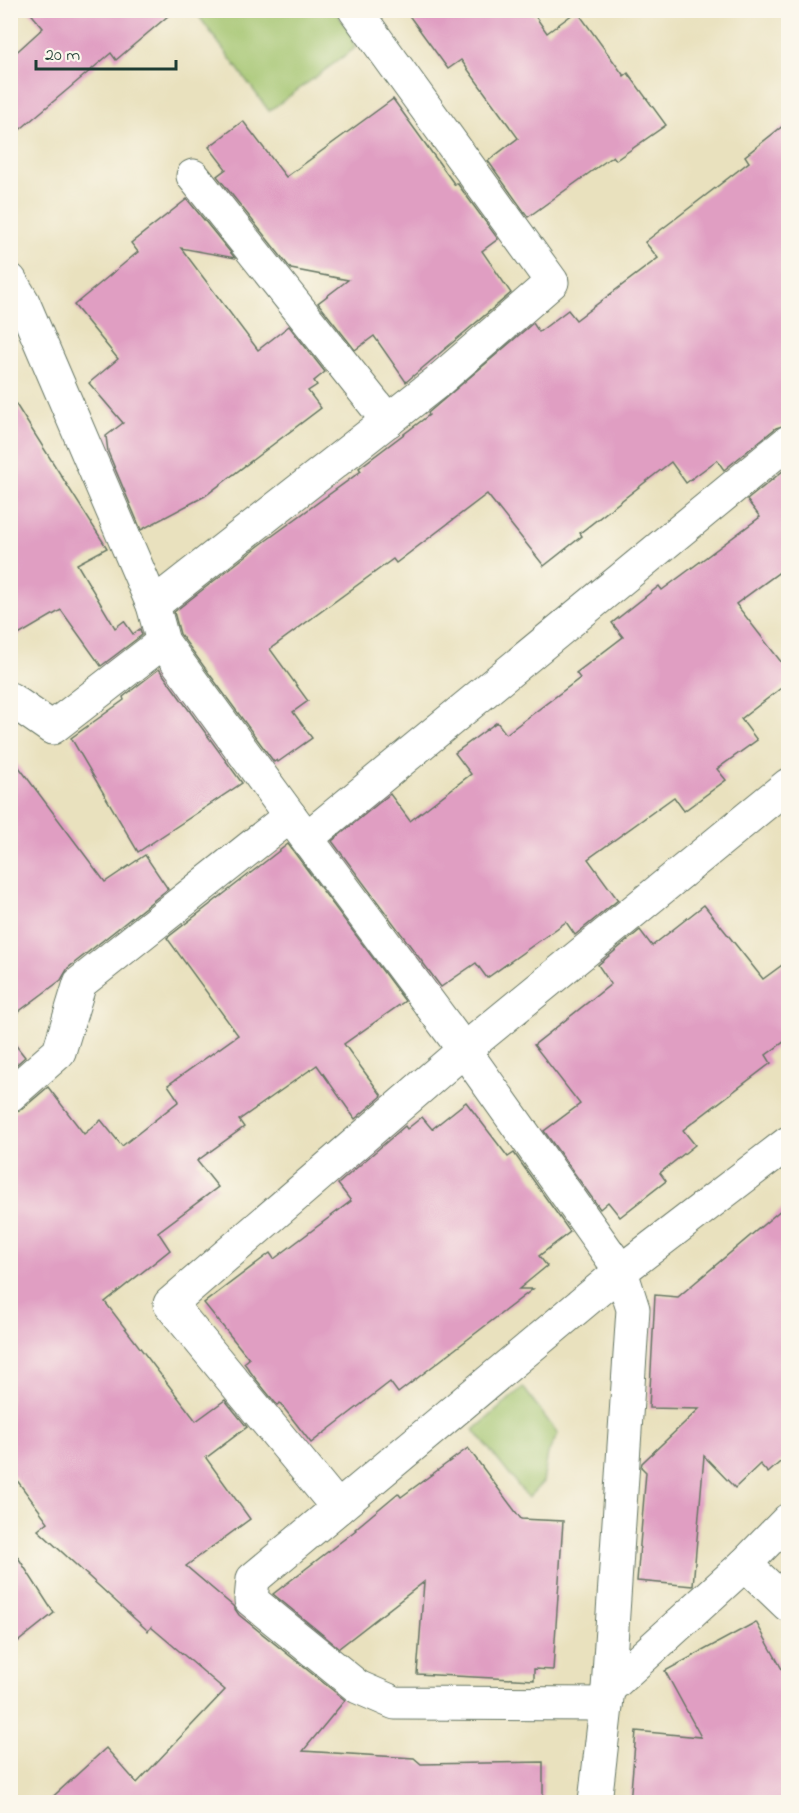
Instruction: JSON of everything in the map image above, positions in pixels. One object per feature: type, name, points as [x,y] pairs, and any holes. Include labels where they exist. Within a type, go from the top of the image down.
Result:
[{"type":"street","points":[[153,605],[388,421],[552,282],[355,10]]},
{"type":"street","points":[[193,176],[388,421]]},
{"type":"street","points":[[10,280],[23,302],[153,605],[163,642],[464,1050],[621,1271],[633,1309],[607,1696],[595,1803]]},
{"type":"street","points":[[10,1095],[59,1052],[80,983],[298,827],[789,442]]},
{"type":"street","points":[[10,699],[52,728],[163,642]]},
{"type":"street","points":[[338,1508],[170,1304],[464,1050],[789,785]]},
{"type":"street","points":[[789,1143],[621,1271],[253,1579],[252,1600],[358,1687],[395,1704],[607,1696],[789,1520]]},
{"type":"street","points":[[744,1564],[789,1605]]},
{"type":"green space","points":[[195,11],[335,11],[350,32],[355,48],[269,111]]},
{"type":"green space","points":[[523,1387],[558,1434],[548,1453],[543,1482],[528,1498],[474,1430]]},
{"type":"building","points":[[28,10],[175,10],[116,60],[111,53],[10,138],[10,58],[43,28]]},
{"type":"building","points":[[405,10],[531,10],[547,33],[577,11],[624,76],[628,73],[666,125],[616,160],[613,156],[528,217],[488,161],[518,138],[461,60],[448,69]]},
{"type":"building","points":[[393,99],[455,185],[457,183],[498,239],[482,251],[511,293],[406,382],[374,336],[355,350],[318,303],[348,280],[291,269],[217,176],[226,169],[209,147],[243,121],[286,177]]},
{"type":"building","points":[[789,121],[789,424],[776,428],[724,470],[717,460],[686,483],[671,462],[580,533],[582,536],[544,566],[487,494],[396,563],[393,559],[270,649],[308,701],[293,712],[312,738],[278,762],[277,760],[274,762],[180,634],[174,612],[361,471],[359,468],[429,415],[428,413],[533,323],[539,332],[568,310],[576,320],[658,258],[645,242],[749,162],[745,156]]},
{"type":"building","points":[[187,199],[235,258],[181,248],[258,350],[289,326],[325,372],[314,381],[317,385],[308,391],[321,408],[205,496],[141,530],[108,452],[106,436],[123,423],[89,383],[118,359],[74,305],[138,252],[131,243]]},
{"type":"building","points":[[10,395],[107,548],[77,564],[115,628],[124,621],[133,634],[140,629],[142,635],[101,666],[61,610],[10,640]]},
{"type":"building","points":[[789,466],[789,565],[736,604],[789,672],[789,682],[741,719],[757,740],[717,769],[726,780],[684,811],[674,797],[588,859],[618,900],[575,935],[566,922],[487,978],[476,963],[441,987],[332,841],[390,794],[410,821],[471,774],[455,753],[497,722],[506,734],[580,678],[576,673],[623,637],[612,623],[659,586],[662,590],[760,517],[747,500]]},
{"type":"building","points":[[159,669],[242,783],[138,852],[71,738],[124,700],[123,697]]},
{"type":"building","points":[[10,755],[105,882],[145,855],[168,889],[68,968],[61,980],[10,1018]]},
{"type":"building","points":[[288,844],[405,1001],[344,1044],[382,1096],[355,1119],[317,1065],[239,1120],[244,1127],[197,1161],[218,1187],[158,1232],[170,1250],[105,1302],[196,1421],[225,1400],[247,1427],[206,1458],[250,1519],[186,1566],[233,1606],[239,1615],[345,1700],[303,1751],[414,1758],[421,1764],[543,1762],[543,1803],[46,1803],[106,1748],[137,1783],[225,1690],[151,1627],[148,1631],[38,1530],[48,1522],[10,1471],[10,1113],[22,1109],[48,1087],[84,1134],[101,1120],[122,1146],[179,1101],[168,1085],[238,1035],[167,938]]},
{"type":"building","points":[[704,905],[763,979],[789,960],[789,1038],[766,1055],[771,1063],[683,1130],[695,1145],[660,1173],[666,1181],[620,1217],[608,1202],[600,1209],[544,1131],[580,1104],[534,1045],[611,984],[598,965],[640,930],[652,946]]},
{"type":"building","points":[[10,1038],[25,1057],[10,1070]]},
{"type":"building","points":[[466,1102],[508,1157],[514,1153],[570,1232],[539,1256],[547,1266],[519,1289],[533,1289],[398,1393],[390,1382],[311,1443],[280,1403],[277,1405],[255,1378],[244,1363],[249,1359],[204,1303],[270,1253],[274,1259],[351,1201],[338,1184],[405,1126],[407,1129],[422,1117],[432,1129]]},
{"type":"building","points":[[789,1203],[789,1454],[768,1473],[760,1464],[735,1488],[704,1456],[693,1586],[637,1581],[646,1472],[641,1467],[642,1463],[699,1409],[649,1408],[655,1295],[678,1297]]},
{"type":"building","points":[[468,1448],[521,1519],[563,1521],[553,1670],[534,1669],[534,1680],[417,1674],[424,1582],[339,1648],[273,1594],[356,1530],[398,1493],[401,1497]]},
{"type":"building","points":[[10,1545],[54,1613],[10,1648]]},
{"type":"building","points":[[756,1622],[789,1682],[789,1803],[630,1803],[636,1731],[701,1737],[665,1671]]}]
